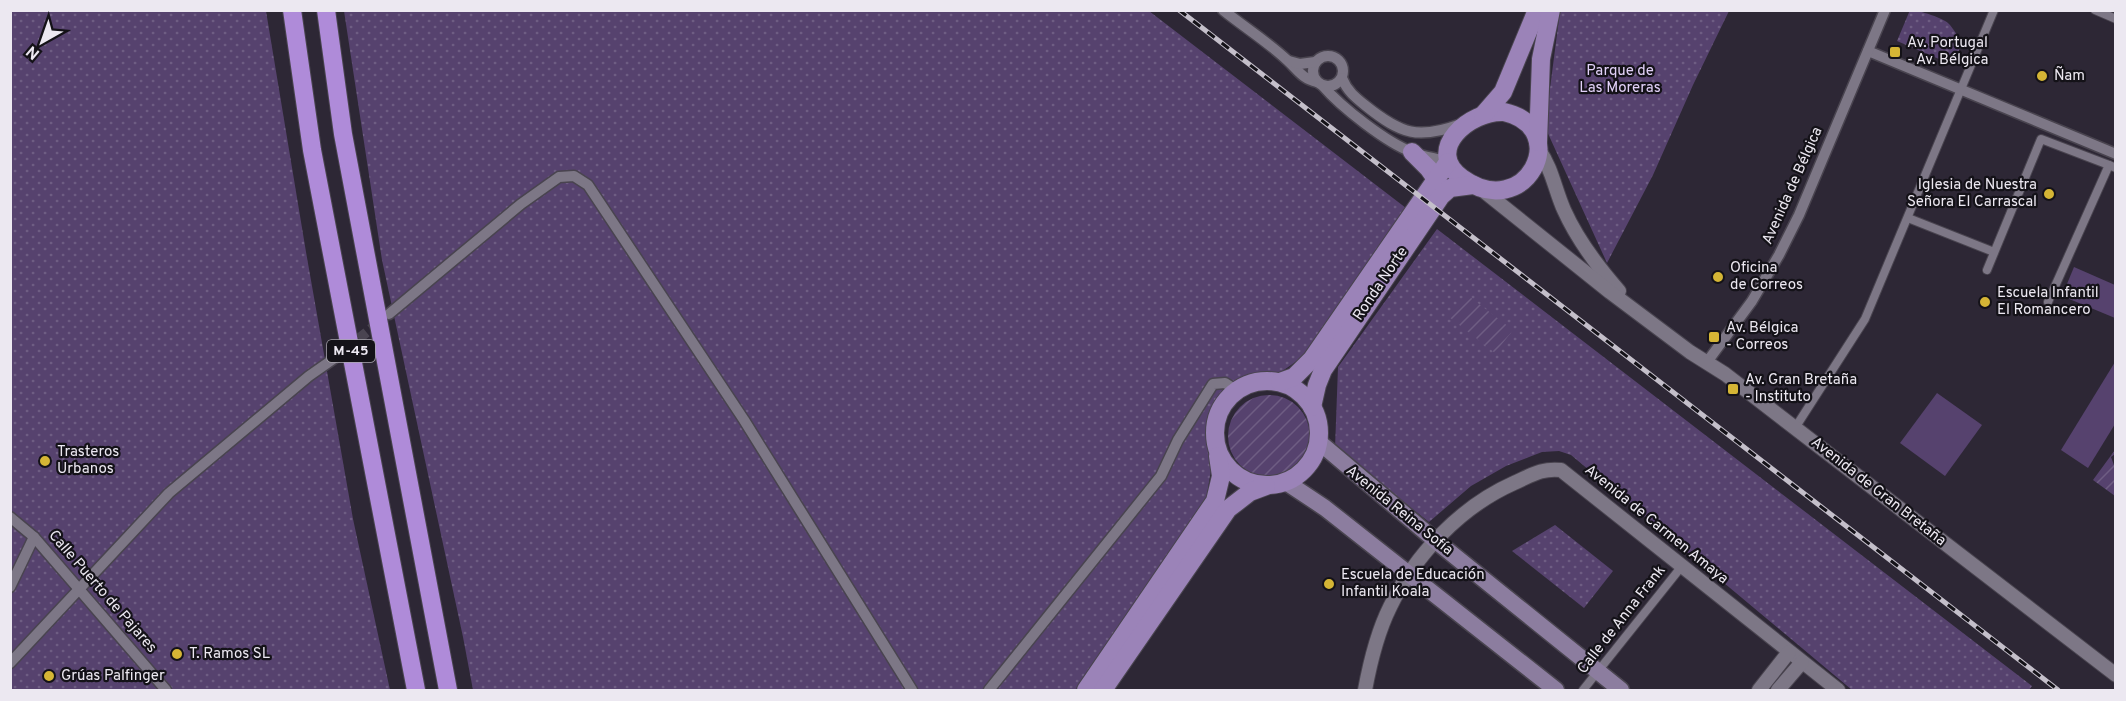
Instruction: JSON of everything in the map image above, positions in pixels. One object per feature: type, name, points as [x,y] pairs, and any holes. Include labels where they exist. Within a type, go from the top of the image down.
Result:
[{"type":"highway","name":"M-45","points":[[292,10],[312,150],[416,690]]},
{"type":"highway","name":"M-45","points":[[326,10],[342,134],[448,690]]},
{"type":"main road","points":[[1476,118],[1499,112],[1517,116],[1529,125],[1538,146],[1537,162],[1532,172],[1520,184],[1497,191],[1477,186],[1458,175],[1448,162],[1447,151],[1450,142],[1476,118],[1499,98],[1537,10]]},
{"type":"main road","name":"Avenida de Gran Bretaña","points":[[1538,146],[1541,59],[1551,10]]},
{"type":"main road","points":[[1412,152],[1436,179]]},
{"type":"main road","name":"Ronda Norte","points":[[1236,390],[1257,381],[1280,382],[1294,376],[1312,359],[1448,162]]},
{"type":"main road","name":"Ronda Norte","points":[[1319,442],[1319,430],[1312,407],[1323,370],[1441,196],[1450,188],[1477,186]]},
{"type":"main road","points":[[1280,382],[1298,392],[1312,407]]},
{"type":"main road","points":[[1086,690],[1215,501],[1221,476],[1214,435],[1216,417],[1224,402],[1236,390]]},
{"type":"main road","points":[[1103,690],[1228,509],[1250,492],[1286,482],[1298,476],[1315,455],[1319,442]]},
{"type":"main road","name":"Avenida Reina Sofía","points":[[1319,442],[1436,541],[1621,690]]},
{"type":"main road","points":[[1217,452],[1236,476],[1251,483],[1266,486]]},
{"type":"main road","points":[[1286,482],[1325,508],[1556,690]]},
{"type":"street","points":[[1223,10],[1289,61],[1295,70],[1306,78],[1320,84],[1335,85],[1344,72],[1343,64],[1336,57],[1326,55],[1315,62],[1300,64],[1289,61]]},
{"type":"street","name":"Avenida de Bélgica","points":[[1707,362],[1752,301],[1779,255],[1799,215],[1885,10]]},
{"type":"street","points":[[1795,428],[1865,319],[1994,10]]},
{"type":"street","points":[[2096,10],[2115,19]]},
{"type":"street","points":[[1868,51],[2115,154]]},
{"type":"street","points":[[1315,62],[1313,71],[1320,84],[1383,136],[1412,152],[1448,162]]},
{"type":"street","points":[[1342,78],[1353,96],[1390,124],[1403,130],[1417,133],[1435,132],[1476,118]]},
{"type":"street","points":[[1987,270],[2041,139],[2112,167],[2048,302]]},
{"type":"street","name":"Avenida de Gran Bretaña","points":[[1538,146],[1548,162],[1563,208],[1575,232],[1603,273],[1639,313]]},
{"type":"street","points":[[389,314],[521,204],[559,177],[574,176],[588,185],[744,420],[912,690]]},
{"type":"street","name":"Avenida de Gran Bretaña","points":[[1477,186],[1610,292],[1795,428],[2115,675]]},
{"type":"street","points":[[1908,218],[1994,252]]},
{"type":"street","points":[[10,663],[169,493],[309,376],[339,355]]},
{"type":"street","points":[[989,690],[1161,476],[1178,440],[1213,384],[1225,384],[1236,390]]},
{"type":"street","name":"Avenida de Carmen Amaya","points":[[1365,690],[1379,633],[1389,608],[1420,559],[1460,517],[1498,490],[1546,469],[1561,470],[1838,690]]},
{"type":"street","name":"Calle Puerto de Pajares","points":[[10,517],[34,537],[166,690]]},
{"type":"street","points":[[10,588],[34,537]]},
{"type":"street","name":"Calle de Anna Frank","points":[[1583,690],[1682,566]]},
{"type":"street","points":[[1759,690],[1790,652]]},
{"type":"street","points":[[1778,690],[1802,662]]},
{"type":"green space","points":[[1910,10],[1947,22],[1963,40],[1953,65],[1897,41]]},
{"type":"green space","points":[[10,11],[266,11],[353,519],[390,690],[11,690]]},
{"type":"green space","points":[[344,11],[1149,11],[1406,208],[1304,356],[1281,372],[1248,377],[1220,394],[1208,423],[1207,439],[1211,470],[1206,500],[1075,690],[473,690],[382,260]]},
{"type":"green space","name":"Parque de Las Moreras","points":[[1560,11],[1729,11],[1653,175],[1607,263],[1545,127]]},
{"type":"green space","points":[[1437,229],[2032,686],[2029,690],[1852,690],[1571,455],[1559,451],[1542,452],[1506,466],[1471,486],[1429,522],[1335,448],[1338,367]]},
{"type":"green space","points":[[2074,267],[2115,285],[2115,318],[2062,296]]},
{"type":"green space","points":[[1466,294],[1513,330],[1495,353],[1449,317]]},
{"type":"green space","points":[[2115,362],[2115,424],[2088,468],[2061,450]]},
{"type":"green space","points":[[1937,393],[1982,425],[1945,476],[1900,443]]},
{"type":"green space","points":[[1269,395],[1285,398],[1298,407],[1307,420],[1310,436],[1307,452],[1298,465],[1285,474],[1269,477],[1253,474],[1240,465],[1231,452],[1228,436],[1231,420],[1240,407],[1253,398]]},
{"type":"green space","points":[[2115,450],[2115,454],[2111,457],[2115,468],[2115,496],[2093,480]]},
{"type":"green space","points":[[1555,525],[1613,571],[1584,608],[1512,551]]},
{"type":"tunnel","points":[[347,348],[382,320]]},
{"type":"railway","points":[[1179,10],[2058,690]]},
{"type":"place","name":"Av. Portugal - Av. Bélgica","points":[[1895,52]]},
{"type":"place","name":"Ñam","points":[[2042,76]]},
{"type":"place","name":"Iglesia de Nuestra Señora El Carrascal","points":[[2049,194]]},
{"type":"place","name":"Oficina de Correos","points":[[1718,277]]},
{"type":"place","name":"Escuela Infantil El Romancero","points":[[1985,302]]},
{"type":"place","name":"Av. Bélgica - Correos","points":[[1714,337]]},
{"type":"place","name":"Av. Gran Bretaña - Instituto","points":[[1733,389]]},
{"type":"place","name":"Trasteros Urbanos","points":[[45,461]]},
{"type":"place","name":"Escuela de Educación Infantil Koala","points":[[1329,584]]},
{"type":"place","name":"T. Ramos SL","points":[[177,654]]},
{"type":"place","name":"Grúas Palfinger","points":[[49,676]]}]
